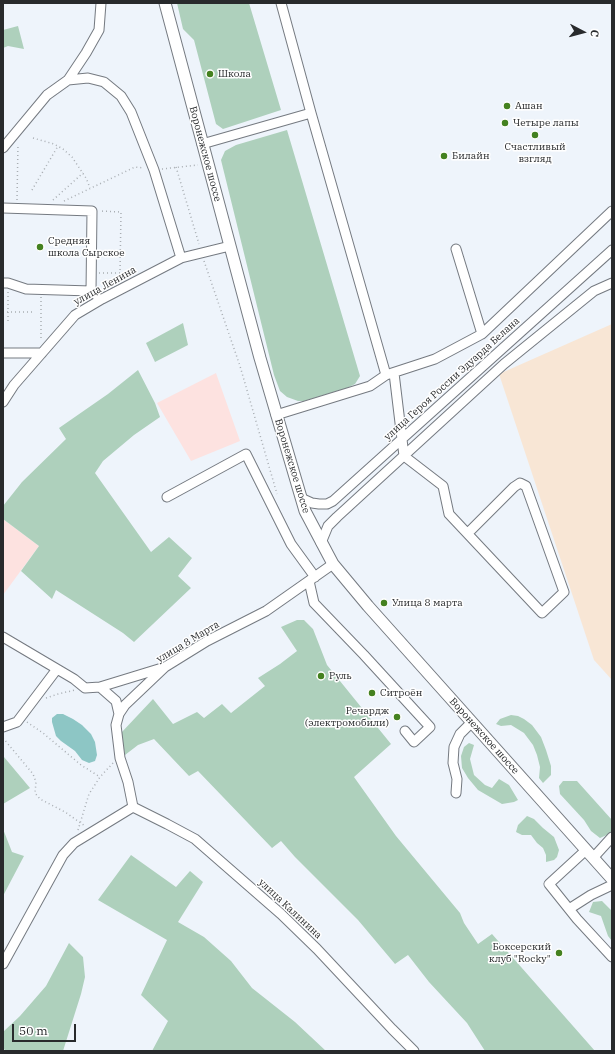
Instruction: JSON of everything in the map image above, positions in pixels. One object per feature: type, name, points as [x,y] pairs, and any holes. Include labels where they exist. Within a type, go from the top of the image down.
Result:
[{"type":"main road","name":"Воронежское шоссе","points":[[165,3],[260,358],[304,511],[333,564],[368,606],[612,880]]},
{"type":"street","points":[[3,148],[47,95],[68,80],[86,54],[99,30],[101,3]]},
{"type":"street","points":[[281,3],[311,113],[390,374],[404,456],[443,486],[449,514],[542,613],[564,592],[526,486],[520,483],[514,487],[468,533]]},
{"type":"street","points":[[68,80],[88,78],[104,82],[121,96],[131,112],[154,170],[181,258]]},
{"type":"street","points":[[202,144],[311,113]]},
{"type":"street","points":[[3,208],[92,211],[91,291]]},
{"type":"street","points":[[276,415],[370,386],[390,374],[436,359],[482,334],[612,211]]},
{"type":"street","name":"улица Ленина","points":[[3,402],[14,385],[75,315],[102,299],[181,258],[230,246]]},
{"type":"street","points":[[456,249],[482,334]]},
{"type":"street","name":"улица Героя России Эдуарда Белана","points":[[301,498],[312,503],[319,504],[327,504],[333,501],[612,250]]},
{"type":"street","points":[[5,283],[26,289],[91,291],[102,299]]},
{"type":"street","points":[[322,543],[328,526],[337,517],[504,364],[594,291],[612,283]]},
{"type":"street","points":[[3,353],[43,351]]},
{"type":"street","points":[[167,497],[246,454],[291,544],[312,579],[314,603],[430,727],[414,742],[405,731]]},
{"type":"street","name":"улица 8 Марта","points":[[119,714],[125,705],[165,667],[207,641],[266,611],[333,564]]},
{"type":"street","points":[[5,639],[74,679],[85,688],[100,687],[165,667]]},
{"type":"street","points":[[3,727],[17,722],[57,669]]},
{"type":"street","points":[[3,964],[63,855],[74,843],[133,807],[128,782],[120,758],[116,725],[119,714],[116,702],[100,687]]},
{"type":"street","points":[[456,793],[457,779],[453,763],[454,747],[460,734],[472,722]]},
{"type":"street","name":"улица Калинина","points":[[133,807],[195,838],[281,914],[312,944],[414,1051]]},
{"type":"street","points":[[610,841],[589,854],[549,884],[612,957]]},
{"type":"street","points":[[569,909],[591,895],[612,885]]},
{"type":"path","points":[[17,208],[18,131]]},
{"type":"path","points":[[33,138],[44,140],[58,146],[72,157],[86,178],[90,188]]},
{"type":"path","points":[[32,190],[58,146]]},
{"type":"path","points":[[47,209],[135,167],[154,170],[208,164]]},
{"type":"path","points":[[176,167],[201,252],[240,366],[278,500]]},
{"type":"path","points":[[53,200],[83,173]]},
{"type":"path","points":[[91,273],[120,273],[120,212],[92,211]]},
{"type":"path","points":[[5,283],[8,322]]},
{"type":"path","points":[[41,290],[41,347],[43,351]]},
{"type":"path","points":[[8,312],[32,312]]},
{"type":"path","points":[[31,704],[58,694],[85,688]]},
{"type":"path","points":[[20,717],[43,733],[81,765],[100,777]]},
{"type":"path","points":[[3,738],[33,774],[36,782],[35,793],[40,799],[65,812],[93,831]]},
{"type":"path","points":[[74,843],[89,794],[100,777],[120,758]]},
{"type":"shaded area","points":[[177,3],[249,3],[281,110],[223,129],[216,124],[194,40],[183,29]]},
{"type":"shaded area","points":[[18,26],[24,49],[8,46],[3,48],[3,30]]},
{"type":"shaded area","points":[[287,130],[360,376],[355,384],[347,388],[304,401],[298,401],[287,397],[280,391],[274,375],[221,160],[225,151],[236,145]]},
{"type":"shaded area","points":[[183,323],[188,345],[155,362],[146,343]]},
{"type":"shaded area","points":[[612,324],[612,680],[594,660],[499,374]]},
{"type":"shaded area","points":[[138,370],[155,403],[160,417],[134,435],[103,461],[95,473],[151,552],[169,537],[192,558],[178,576],[191,588],[134,642],[123,633],[56,590],[52,599],[21,571],[39,546],[3,519],[3,506],[22,482],[66,439],[59,428],[108,394]]},
{"type":"shaded area","points":[[216,373],[240,441],[191,461],[157,403]]},
{"type":"shaded area","points":[[3,519],[39,546],[3,595]]},
{"type":"shaded area","points":[[297,620],[304,620],[313,629],[327,665],[391,744],[354,777],[396,836],[460,913],[464,923],[478,944],[492,934],[595,1051],[485,1051],[467,1023],[429,982],[408,955],[395,964],[358,920],[281,841],[272,848],[198,771],[189,776],[154,739],[138,745],[125,755],[121,733],[153,699],[173,724],[197,712],[204,718],[222,704],[231,713],[265,686],[258,678],[297,651],[281,627]]},
{"type":"shaded area","points":[[57,714],[63,714],[73,719],[91,734],[95,742],[97,755],[95,761],[89,763],[82,760],[75,751],[56,736],[52,718]]},
{"type":"shaded area","points":[[511,715],[524,719],[532,725],[541,737],[551,766],[551,775],[543,783],[539,778],[540,767],[537,755],[533,745],[524,733],[511,725],[501,726],[496,724],[500,719]]},
{"type":"shaded area","points":[[469,743],[474,745],[470,759],[474,775],[485,785],[492,788],[499,779],[509,785],[518,800],[502,804],[478,790],[462,768],[461,756],[464,747]]},
{"type":"shaded area","points":[[4,757],[30,788],[3,804],[3,758]]},
{"type":"shaded area","points":[[563,781],[577,781],[612,820],[612,830],[609,834],[600,838],[591,831],[584,820],[560,794],[559,786]]},
{"type":"shaded area","points":[[527,816],[534,819],[554,837],[559,850],[557,857],[554,860],[546,862],[546,855],[543,848],[531,835],[522,835],[516,832],[518,825]]},
{"type":"shaded area","points":[[3,829],[12,852],[24,856],[3,896]]},
{"type":"shaded area","points":[[131,855],[176,887],[190,871],[203,882],[178,922],[204,937],[231,961],[252,988],[295,1022],[326,1051],[152,1051],[168,1021],[141,995],[167,940],[98,900]]},
{"type":"shaded area","points":[[602,901],[612,911],[612,941],[608,936],[601,916],[589,912],[593,902]]},
{"type":"shaded area","points":[[69,943],[83,957],[85,977],[63,1051],[6,1051],[3,1048],[3,1032],[20,1016],[46,986]]},
{"type":"place","name":"Школа","points":[[210,74]]},
{"type":"place","name":"Ашан","points":[[507,106]]},
{"type":"place","name":"Четыре лапы","points":[[505,123]]},
{"type":"place","name":"Счастливый взгляд","points":[[535,135]]},
{"type":"place","name":"Билайн","points":[[444,156]]},
{"type":"place","name":"Средняя школа Сырское","points":[[40,247]]},
{"type":"place","name":"Улица 8 марта","points":[[384,603]]},
{"type":"place","name":"Руль","points":[[321,676]]},
{"type":"place","name":"Ситроён","points":[[372,693]]},
{"type":"place","name":"Речардж (электромобили)","points":[[397,717]]},
{"type":"place","name":"Боксерский клуб \"Rocky\"","points":[[559,953]]}]
